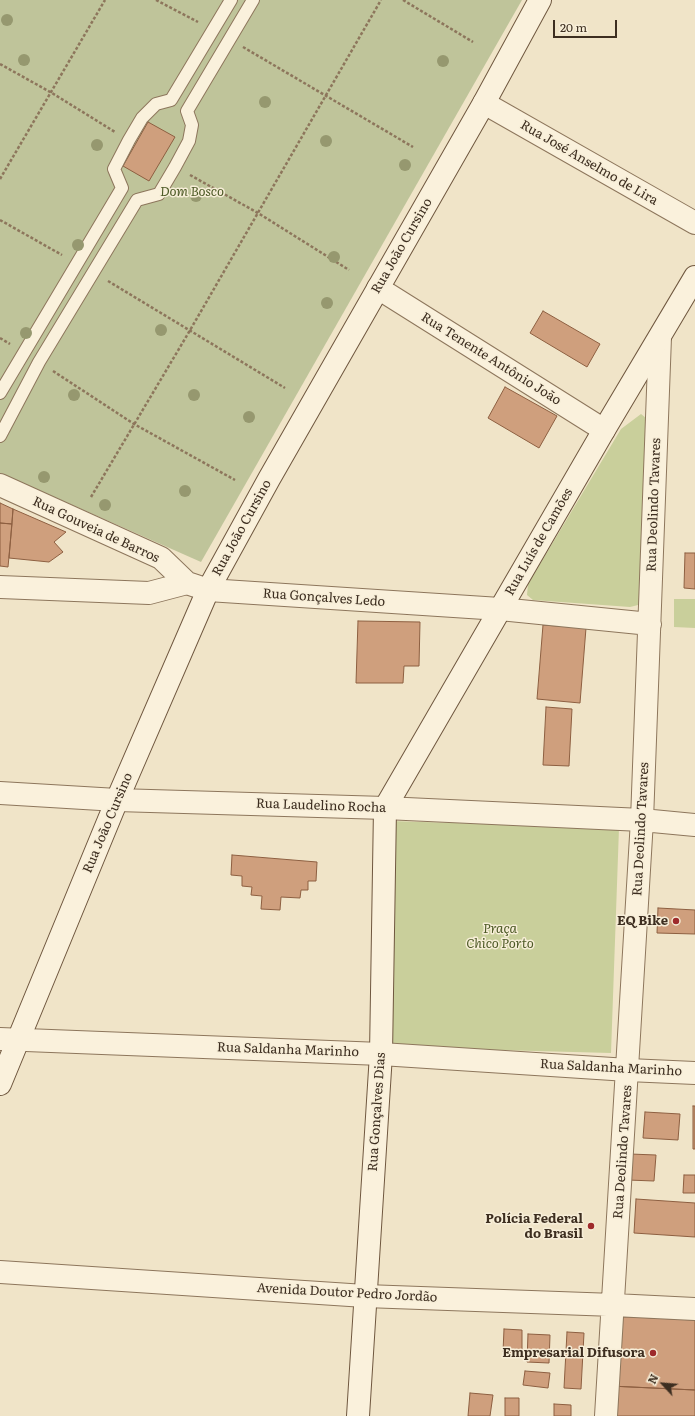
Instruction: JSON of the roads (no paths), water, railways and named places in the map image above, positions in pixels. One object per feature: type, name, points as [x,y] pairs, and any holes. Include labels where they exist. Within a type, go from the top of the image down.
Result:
[{"type":"street","name":"Rua João Cursino","points":[[0,1084],[9,1039],[208,590],[269,479],[484,103],[540,0]]},
{"type":"street","name":"Rua José Anselmo de Lira","points":[[484,103],[695,223]]},
{"type":"street","name":"Rua Luís de Camões","points":[[385,808],[604,430],[695,277]]},
{"type":"street","name":"Rua Tenente Antônio João","points":[[378,288],[604,430]]},
{"type":"street","name":"Rua Deolindo Tavares","points":[[606,1416],[614,1304],[642,820],[660,337]]},
{"type":"street","name":"Rua Gouveia de Barros","points":[[0,485],[161,558],[187,583]]},
{"type":"street","name":"Rua Gonçalves Ledo","points":[[187,583],[208,590],[500,610],[650,624]]},
{"type":"street","points":[[0,587],[149,593],[187,583]]},
{"type":"street","name":"Rua Laudelino Rocha","points":[[0,793],[116,800],[385,808],[642,820],[695,825]]},
{"type":"street","name":"Rua Gonçalves Dias","points":[[358,1416],[381,1054],[385,808]]},
{"type":"street","name":"Rua Saldanha Marinho","points":[[9,1039],[381,1054],[695,1073]]},
{"type":"street","name":"Avenida Doutor Pedro Jordão","points":[[0,1272],[365,1296],[614,1304],[695,1309]]},
{"type":"lane","points":[[0,393],[122,188],[114,169],[129,140],[142,118],[156,104],[171,100],[231,0]]},
{"type":"lane","points":[[0,436],[39,362],[137,200],[159,194],[175,167],[189,141],[192,125],[187,111],[253,0]]},
{"type":"place","name":"EQ Bike","points":[[676,921]]},
{"type":"place","name":"Polícia Federal do Brasil","points":[[591,1226]]},
{"type":"place","name":"Empresarial Difusora","points":[[653,1353]]},
{"type":"park label","name":"Dom Bosco","points":[[192,192]]},
{"type":"park label","name":"Praça Chico Porto","points":[[500,936]]}]
